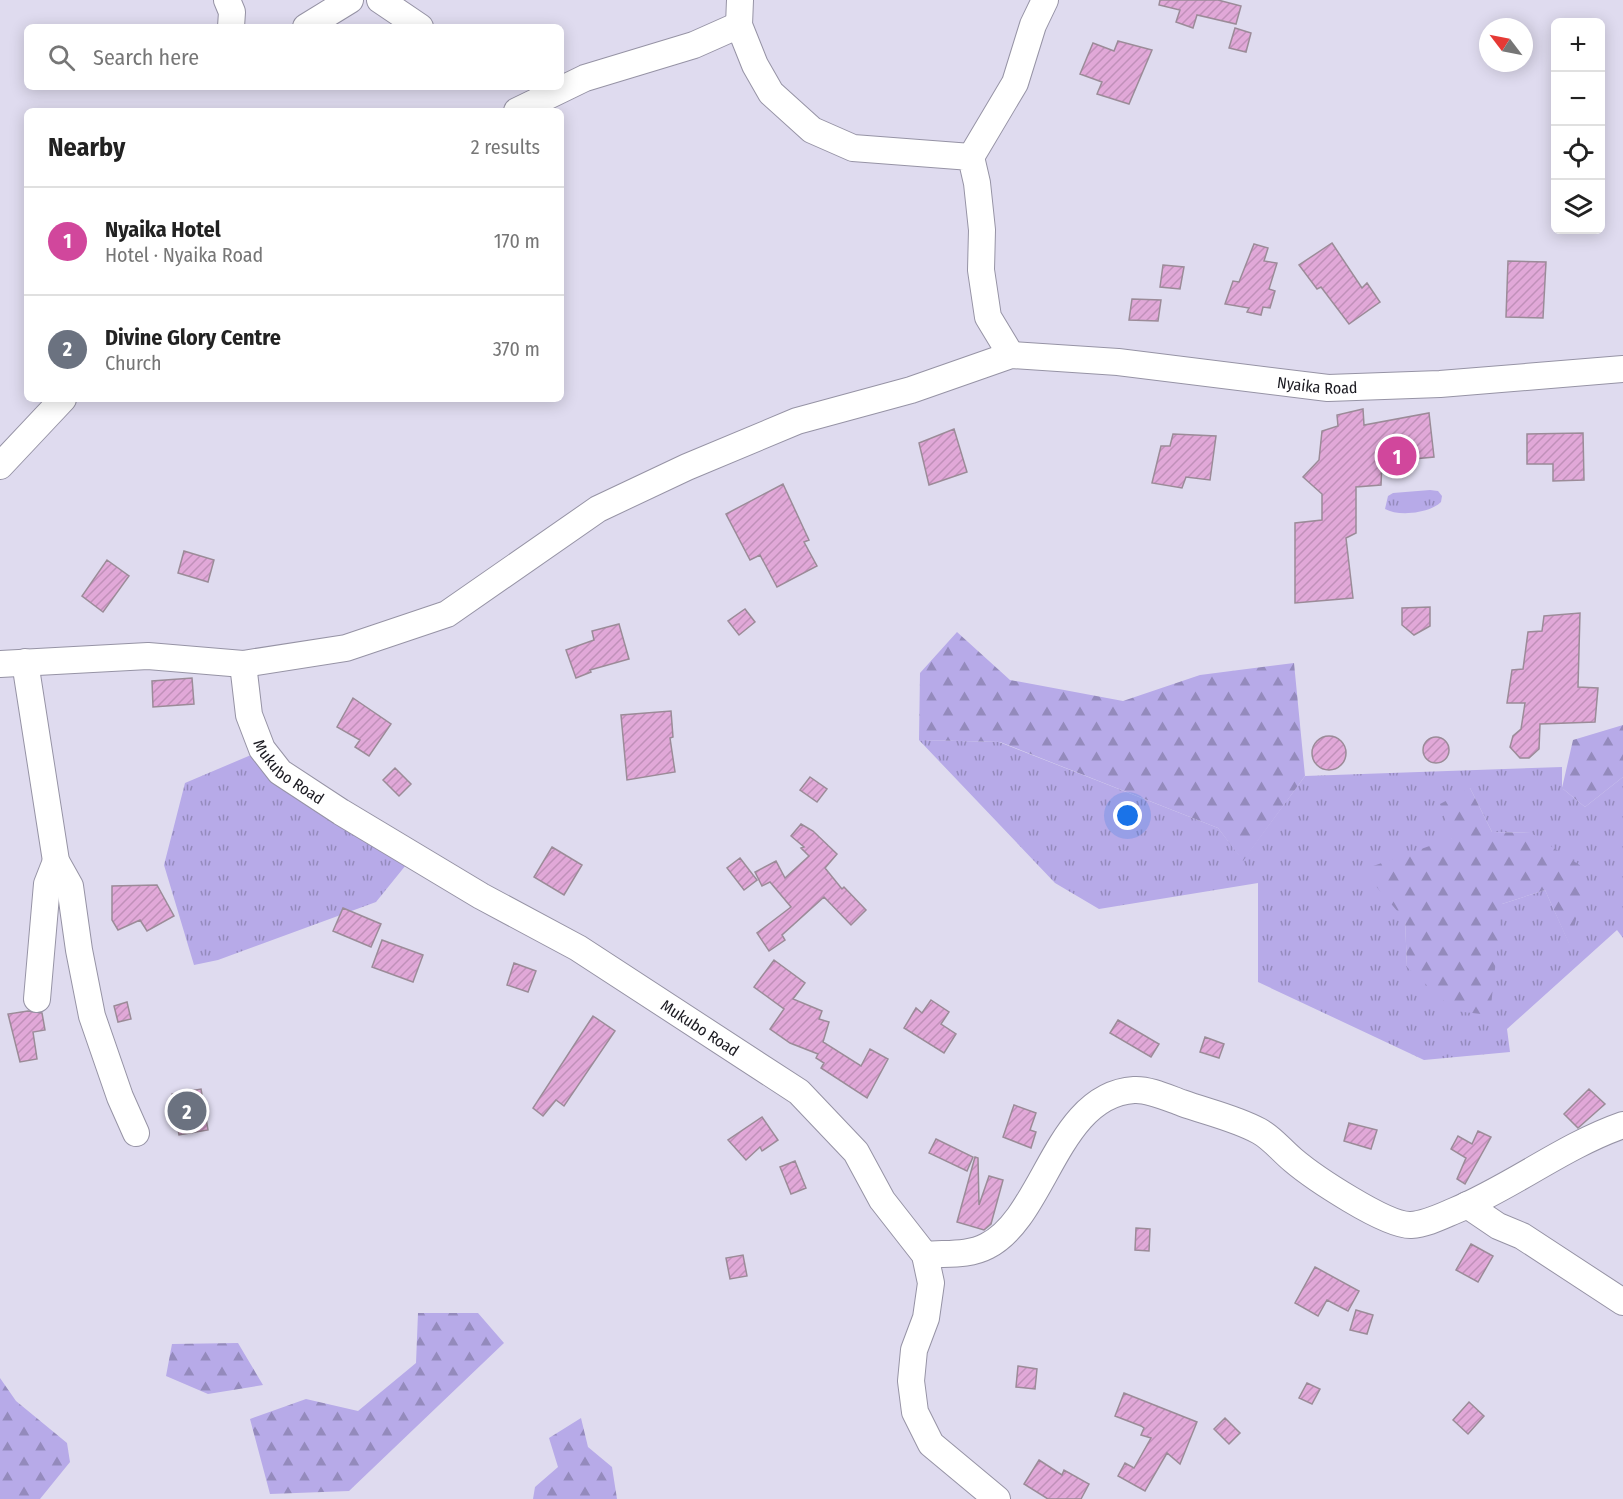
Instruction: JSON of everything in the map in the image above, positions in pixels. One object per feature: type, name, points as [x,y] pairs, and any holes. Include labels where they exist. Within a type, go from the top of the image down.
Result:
[{"type":"street","points":[[227,0],[232,12],[231,24]]},
{"type":"street","points":[[311,24],[350,0]]},
{"type":"street","points":[[380,0],[416,24]]},
{"type":"street","points":[[740,0],[739,25],[755,65],[771,93],[812,130],[853,148],[971,157]]},
{"type":"street","points":[[136,1133],[120,1097],[92,1016],[79,950],[70,886],[56,861],[12,663],[148,656],[243,664],[346,648],[447,614],[598,509],[687,467],[797,421],[911,390],[1011,355],[988,317],[981,270],[982,230],[977,183],[971,157],[1015,83],[1032,25],[1045,0]]},
{"type":"street","points":[[564,84],[694,45],[739,25]]},
{"type":"street","points":[[522,108],[550,90]]},
{"type":"street","name":"Nyaika Road","points":[[1011,355],[1118,362],[1328,388],[1440,384],[1623,369]]},
{"type":"street","points":[[0,466],[60,402]]},
{"type":"street","name":"Mukubo Road","points":[[243,664],[249,715],[262,749],[280,772],[341,812],[481,896],[578,948],[799,1092],[856,1152],[882,1200],[925,1255],[931,1283],[926,1318],[914,1350],[911,1381],[915,1412],[931,1444],[997,1499]]},
{"type":"street","points":[[37,999],[47,884],[56,861]]},
{"type":"street","points":[[925,1255],[972,1252],[1003,1235],[1015,1221],[1066,1140],[1088,1110],[1102,1099],[1135,1089],[1166,1097],[1259,1131],[1310,1173],[1382,1216],[1409,1225],[1429,1221],[1467,1206],[1558,1154],[1623,1125]]},
{"type":"street","points":[[1467,1206],[1498,1226],[1522,1236],[1623,1302]]},
{"type":"green space","points":[[1438,491],[1442,496],[1441,502],[1430,509],[1414,513],[1398,513],[1385,509],[1388,496],[1393,493]]},
{"type":"green space","points":[[957,632],[1010,680],[1123,701],[1200,675],[1294,663],[1305,776],[1243,861],[1218,828],[1000,742],[919,740],[920,673]]},
{"type":"green space","points":[[1623,725],[1623,777],[1585,807],[1562,788],[1573,740]]},
{"type":"green space","points":[[919,740],[999,742],[1218,828],[1243,860],[1305,776],[1562,767],[1562,788],[1585,807],[1623,777],[1623,938],[1617,930],[1507,1029],[1510,1052],[1424,1060],[1258,982],[1258,883],[1099,909],[1055,883]],"holes":[[[1470,788],[1492,832],[1531,833],[1570,945],[1545,890],[1502,904],[1407,967],[1405,920],[1452,838]]]},
{"type":"green space","points":[[251,755],[410,860],[376,902],[218,960],[194,965],[164,865],[185,783]]},
{"type":"green space","points":[[1470,788],[1492,832],[1531,833],[1587,870],[1570,946],[1545,890],[1502,904],[1490,1015],[1455,1011],[1407,967],[1405,920],[1362,870],[1452,838],[1440,804]]},
{"type":"green space","points":[[418,1313],[478,1313],[504,1343],[349,1491],[270,1494],[250,1419],[306,1399],[358,1411],[416,1363]]},
{"type":"green space","points":[[238,1343],[263,1385],[208,1394],[166,1376],[172,1344]]},
{"type":"green space","points":[[0,1378],[16,1401],[67,1443],[70,1462],[40,1499],[0,1499]]},
{"type":"green space","points":[[581,1418],[588,1447],[612,1467],[617,1499],[533,1499],[535,1487],[558,1467],[549,1438]]},
{"type":"building","points":[[1160,0],[1218,0],[1241,6],[1236,24],[1197,15],[1193,28],[1176,22],[1180,10],[1159,5]]},
{"type":"building","points":[[1235,28],[1251,33],[1246,52],[1229,48]]},
{"type":"building","points":[[1118,41],[1152,50],[1129,104],[1097,94],[1102,82],[1080,74],[1093,43],[1114,51]]},
{"type":"building","points":[[1332,243],[1362,288],[1367,283],[1380,302],[1349,324],[1321,287],[1317,289],[1299,265]]},
{"type":"building","points":[[1254,244],[1268,248],[1264,261],[1277,263],[1269,289],[1275,291],[1270,308],[1263,307],[1261,315],[1247,312],[1249,308],[1225,304],[1233,281],[1239,282]]},
{"type":"building","points":[[1508,261],[1546,262],[1543,318],[1506,317]]},
{"type":"building","points":[[1163,265],[1184,267],[1180,289],[1160,287]]},
{"type":"building","points":[[1132,299],[1161,300],[1158,321],[1129,320]]},
{"type":"building","points":[[1363,409],[1364,425],[1429,413],[1434,457],[1382,462],[1381,485],[1356,487],[1356,533],[1346,538],[1353,598],[1295,603],[1295,523],[1322,520],[1322,494],[1303,477],[1319,460],[1322,431],[1338,426],[1337,415]]},
{"type":"building","points":[[954,429],[967,472],[929,485],[919,443]]},
{"type":"building","points":[[1583,433],[1584,480],[1553,481],[1553,464],[1527,464],[1527,434]]},
{"type":"building","points":[[1173,434],[1216,436],[1210,480],[1186,477],[1182,488],[1152,483],[1161,446],[1170,446]]},
{"type":"building","points":[[783,484],[809,540],[804,542],[817,566],[777,587],[760,555],[750,560],[726,514]]},
{"type":"building","points":[[184,551],[214,560],[208,582],[178,573]]},
{"type":"building","points":[[107,560],[129,576],[103,612],[82,596]]},
{"type":"building","points":[[1430,607],[1430,626],[1414,635],[1402,625],[1402,608]]},
{"type":"building","points":[[745,609],[755,622],[739,635],[728,621]]},
{"type":"building","points":[[1580,613],[1578,687],[1598,688],[1595,722],[1540,724],[1539,749],[1529,758],[1520,758],[1510,747],[1513,736],[1521,729],[1525,703],[1507,703],[1512,670],[1523,669],[1528,632],[1542,631],[1544,616]]},
{"type":"building","points":[[619,624],[629,659],[590,670],[591,672],[576,678],[566,650],[594,640],[592,631]]},
{"type":"building","points":[[192,678],[194,704],[153,707],[152,681]]},
{"type":"building","points":[[353,698],[391,724],[369,756],[355,747],[360,740],[337,727]]},
{"type":"building","points":[[671,711],[673,737],[670,738],[675,772],[627,780],[621,715]]},
{"type":"building","points":[[1329,736],[1341,741],[1346,753],[1341,765],[1329,770],[1317,765],[1312,753],[1317,741]]},
{"type":"building","points":[[1436,737],[1445,741],[1449,750],[1445,759],[1436,763],[1427,759],[1423,750],[1427,741]]},
{"type":"building","points":[[395,768],[411,784],[399,796],[383,780]]},
{"type":"building","points":[[810,777],[827,789],[817,802],[800,790]]},
{"type":"building","points":[[801,824],[813,831],[837,854],[825,868],[842,889],[844,887],[866,910],[851,925],[824,897],[782,935],[785,940],[769,951],[757,933],[791,907],[770,882],[762,886],[755,872],[776,861],[785,878],[809,856],[801,848],[804,847],[791,836]]},
{"type":"building","points":[[552,847],[582,865],[564,895],[534,877]]},
{"type":"building","points":[[740,858],[757,880],[744,890],[727,868]]},
{"type":"building","points":[[157,885],[174,916],[147,931],[140,920],[118,930],[112,920],[112,886]]},
{"type":"building","points":[[343,908],[381,924],[371,947],[333,931]]},
{"type":"building","points":[[382,940],[423,955],[413,982],[372,967]]},
{"type":"building","points":[[774,960],[805,983],[793,999],[822,1011],[819,1019],[829,1022],[823,1042],[861,1066],[870,1049],[888,1059],[867,1098],[821,1068],[824,1063],[816,1058],[818,1054],[790,1043],[770,1029],[784,1009],[754,987]]},
{"type":"building","points":[[514,963],[536,971],[528,992],[507,985]]},
{"type":"building","points":[[931,1000],[949,1012],[941,1024],[956,1034],[944,1053],[904,1028],[916,1008],[922,1013]]},
{"type":"building","points":[[127,1002],[131,1019],[118,1022],[114,1006]]},
{"type":"building","points":[[28,1011],[42,1013],[45,1030],[33,1032],[37,1059],[20,1062],[8,1014]]},
{"type":"building","points":[[593,1016],[615,1031],[564,1106],[556,1100],[543,1116],[533,1108]]},
{"type":"building","points":[[1118,1020],[1159,1044],[1151,1057],[1110,1033]]},
{"type":"building","points":[[1205,1037],[1224,1044],[1219,1058],[1200,1052]]},
{"type":"building","points":[[201,1089],[208,1130],[179,1135],[176,1119],[170,1120],[168,1107],[175,1105],[172,1094]]},
{"type":"building","points":[[1589,1089],[1605,1104],[1578,1128],[1564,1114]]},
{"type":"building","points":[[1014,1105],[1036,1113],[1030,1130],[1036,1132],[1031,1148],[1003,1137]]},
{"type":"building","points":[[762,1117],[778,1140],[762,1151],[760,1147],[746,1160],[728,1140]]},
{"type":"building","points":[[1349,1123],[1377,1130],[1371,1149],[1344,1141]]},
{"type":"building","points":[[1478,1131],[1491,1137],[1465,1184],[1457,1179],[1466,1158],[1451,1149],[1458,1136],[1472,1144]]},
{"type":"building","points":[[936,1139],[973,1157],[967,1171],[929,1153]]},
{"type":"building","points":[[975,1157],[978,1158],[979,1205],[989,1176],[1003,1180],[991,1224],[984,1230],[957,1222]]},
{"type":"building","points":[[795,1161],[806,1188],[791,1194],[780,1167]]},
{"type":"building","points":[[1136,1228],[1150,1229],[1149,1251],[1135,1250]]},
{"type":"building","points":[[1471,1244],[1493,1256],[1478,1282],[1456,1270]]},
{"type":"building","points":[[743,1255],[747,1276],[730,1279],[726,1258]]},
{"type":"building","points":[[1315,1267],[1359,1291],[1348,1311],[1327,1300],[1318,1316],[1295,1303]]},
{"type":"building","points":[[1356,1310],[1373,1315],[1367,1334],[1350,1330]]},
{"type":"building","points":[[1018,1366],[1037,1369],[1035,1389],[1016,1387]]},
{"type":"building","points":[[1307,1383],[1320,1389],[1312,1404],[1299,1398]]},
{"type":"building","points":[[1124,1393],[1197,1422],[1180,1464],[1167,1453],[1145,1491],[1118,1476],[1125,1463],[1134,1468],[1151,1438],[1141,1435],[1144,1428],[1141,1426],[1115,1416]]},
{"type":"building","points":[[1469,1402],[1484,1416],[1468,1434],[1453,1420]]},
{"type":"building","points":[[1225,1418],[1240,1433],[1229,1444],[1214,1429]]},
{"type":"building","points":[[1039,1460],[1062,1475],[1064,1470],[1089,1484],[1081,1499],[1048,1499],[1024,1484]]},
{"type":"place","name":"Nyaika Hotel","points":[[1397,456]]},
{"type":"place","name":"Divine Glory Centre","points":[[187,1111]]}]
